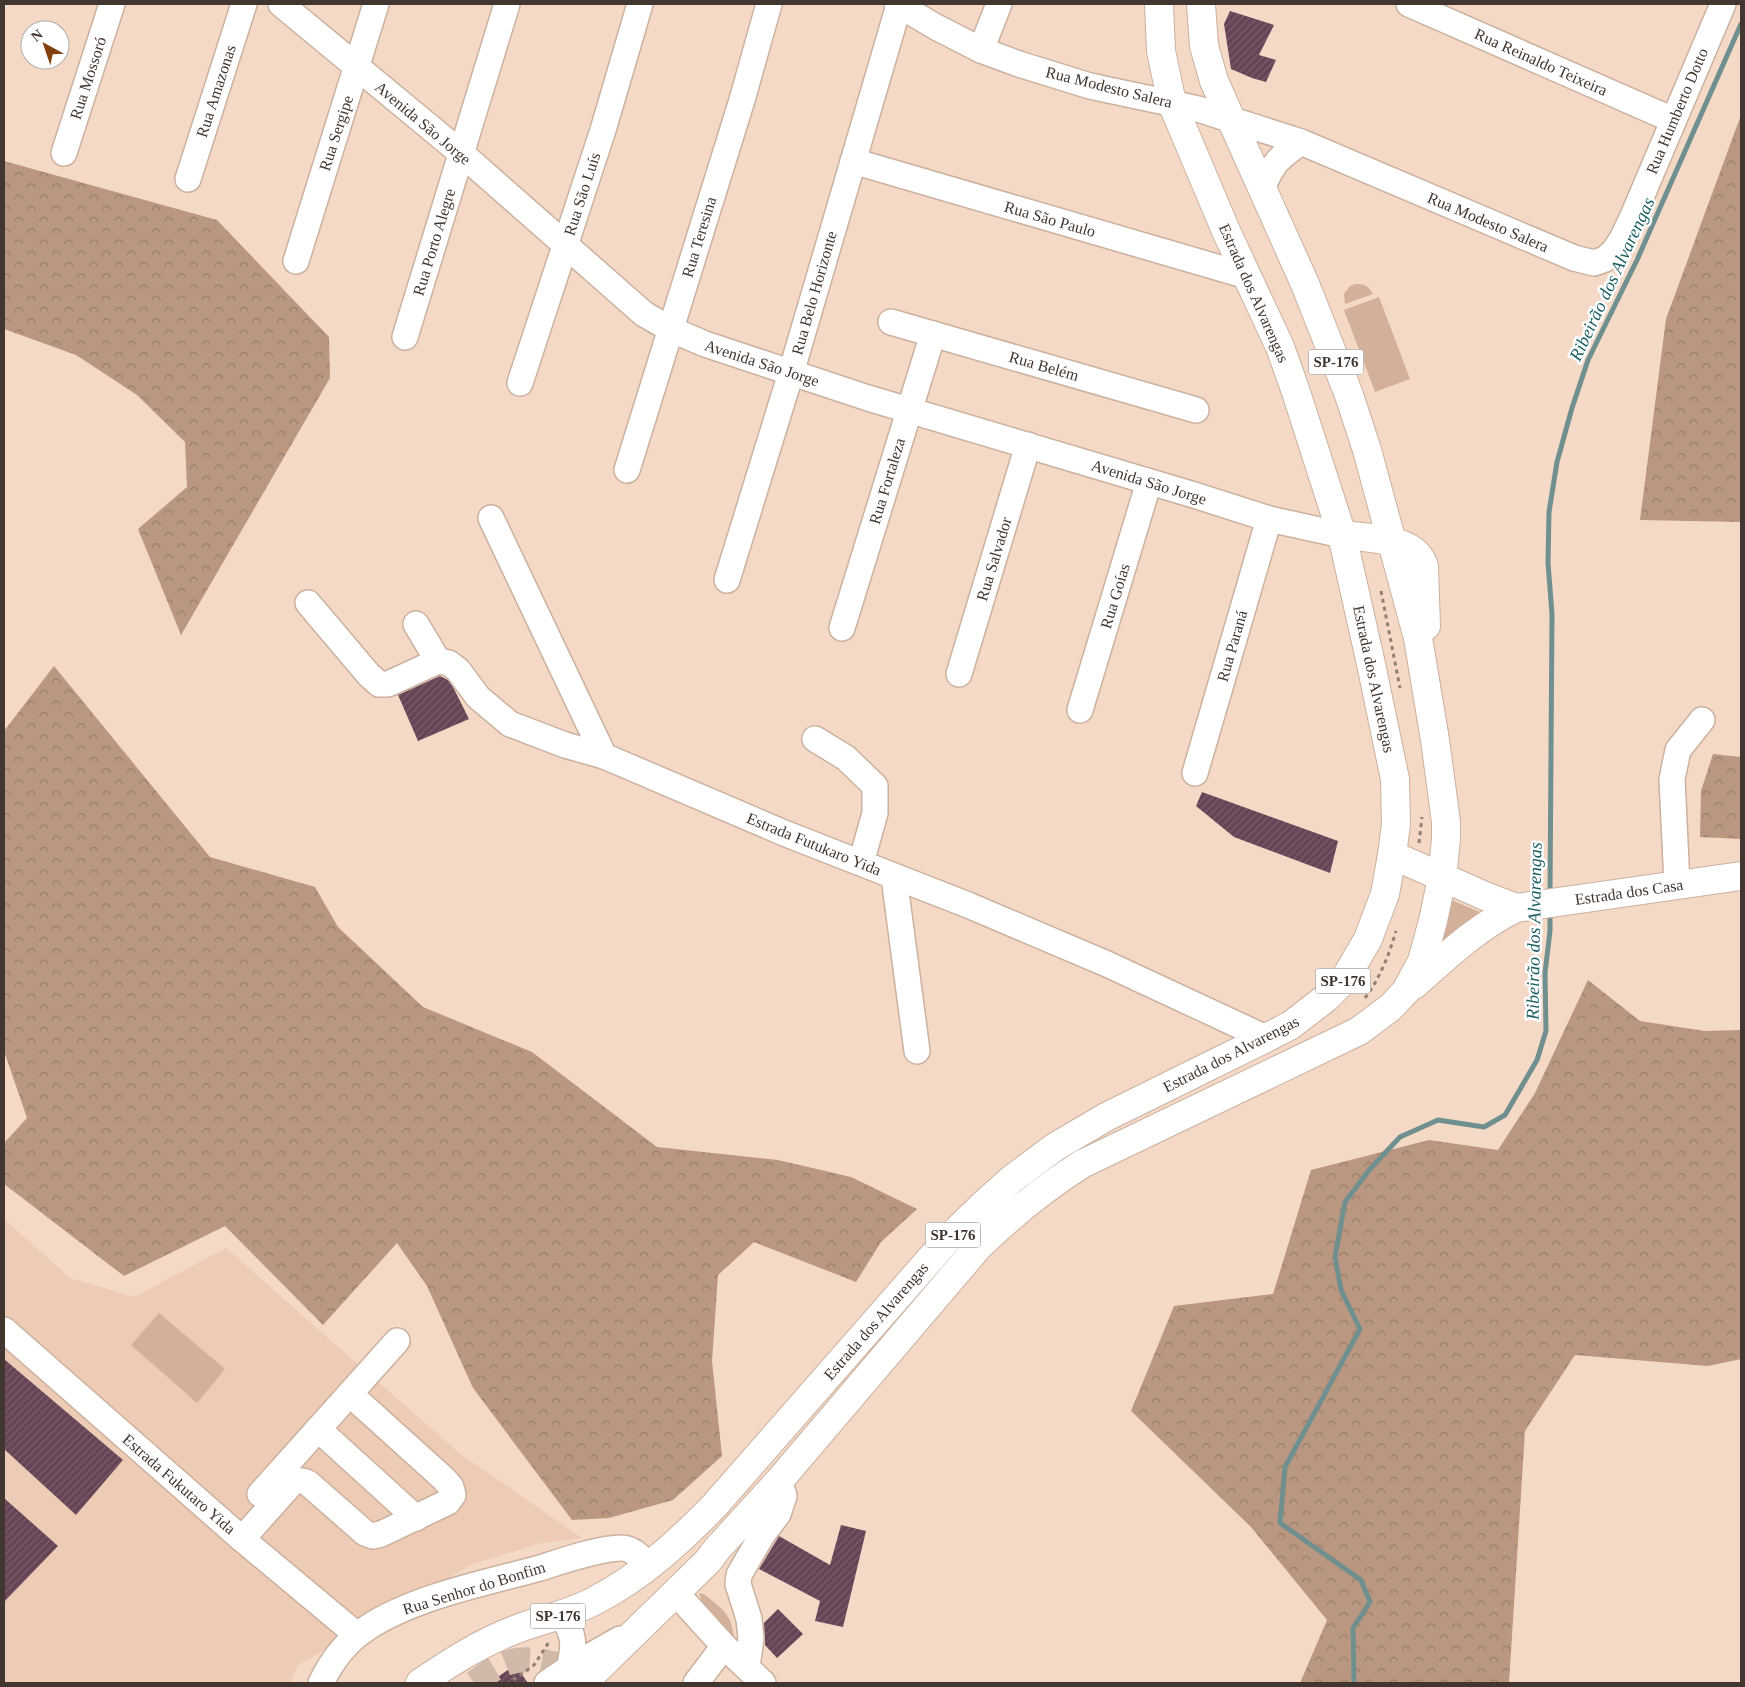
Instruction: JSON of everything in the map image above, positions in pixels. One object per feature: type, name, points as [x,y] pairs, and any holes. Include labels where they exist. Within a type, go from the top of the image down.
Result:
[{"type":"main road","name":"Estrada dos Alvarengas","points":[[420,1683],[477,1647],[517,1629],[561,1615],[594,1601],[650,1566],[715,1505],[947,1240],[1012,1179],[1055,1147],[1084,1129],[1291,1025],[1317,1007],[1337,988],[1352,968],[1368,939],[1404,860],[1396,824],[1395,779],[1342,535],[1296,389],[1280,347],[1185,137],[1172,103],[1161,51],[1159,4]]},
{"type":"main road","name":"Estrada dos Alvarengas","points":[[576,1676],[635,1631],[708,1561],[716,1549],[779,1481],[978,1248],[1002,1224],[1055,1181],[1082,1164],[1293,1062],[1347,1038],[1372,1023],[1406,991],[1425,951],[1442,878],[1446,840],[1444,801],[1413,686],[1407,596],[1367,450],[1349,395],[1305,284],[1214,81],[1204,46],[1201,4]]},
{"type":"main road","points":[[1342,535],[1392,542]]},
{"type":"main road","points":[[1446,840],[1460,867],[1485,896]]},
{"type":"main road","points":[[1404,860],[1485,896],[1525,907]]},
{"type":"main road","name":"Estrada dos Casa","points":[[1525,907],[1741,876]]},
{"type":"main road","points":[[1406,991],[1471,936],[1498,916],[1525,907]]},
{"type":"street","name":"Rua Mossoró","points":[[64,153],[112,4]]},
{"type":"street","name":"Rua Amazonas","points":[[188,179],[244,4]]},
{"type":"street","name":"Avenida São Jorge","points":[[281,4],[461,153],[644,314],[670,330],[791,373],[909,410],[1269,519],[1342,535]]},
{"type":"street","name":"Rua Sergipe","points":[[296,262],[376,4]]},
{"type":"street","name":"Rua Porto Alegre","points":[[405,337],[507,4]]},
{"type":"street","name":"Rua São Luís","points":[[520,382],[566,246],[640,4]]},
{"type":"street","name":"Rua Teresina","points":[[627,470],[742,100],[769,4]]},
{"type":"street","name":"Rua Modesto Salera","points":[[898,4],[936,27],[981,50],[1090,86],[1172,103],[1231,119],[1301,142],[1574,258],[1594,263]]},
{"type":"street","name":"Rua Belo Horizonte","points":[[727,580],[791,373],[898,4]]},
{"type":"street","points":[[981,50],[999,4]]},
{"type":"street","name":"Rua Reinaldo Teixeira","points":[[1409,4],[1673,120]]},
{"type":"street","name":"Rua Humberto Dotto","points":[[1594,263],[1604,259],[1614,251],[1634,216],[1723,4]]},
{"type":"street","points":[[1263,187],[1275,162],[1301,142]]},
{"type":"street","name":"Rua São Paulo","points":[[853,161],[1247,276]]},
{"type":"street","name":"Rua Belém","points":[[892,322],[1196,410]]},
{"type":"street","name":"Rua Fortaleza","points":[[842,628],[932,334]]},
{"type":"street","name":"Rua Salvador","points":[[960,674],[1028,445]]},
{"type":"street","name":"Rua Goías","points":[[1080,710],[1149,482]]},
{"type":"street","points":[[491,518],[604,756]]},
{"type":"street","name":"Rua Paraná","points":[[1195,773],[1269,519]]},
{"type":"street","points":[[308,602],[379,684],[388,684],[438,661],[416,624]]},
{"type":"street","name":"Estrada Futukaro Yida","points":[[438,661],[449,663],[458,670],[478,697],[510,724],[564,745],[604,756],[784,833],[1107,964],[1266,1038]]},
{"type":"street","points":[[1677,884],[1672,779],[1678,750],[1702,720]]},
{"type":"street","points":[[815,739],[846,758],[875,786],[875,813],[861,863]]},
{"type":"street","points":[[894,877],[916,1051]]},
{"type":"street","name":"Estrada Fukutaro Yida","points":[[4,1330],[357,1636]]},
{"type":"street","points":[[236,1533],[318,1429],[397,1340]]},
{"type":"street","points":[[236,1533],[292,1483],[303,1480],[365,1533],[373,1536],[448,1502],[453,1495],[451,1487],[350,1394]]},
{"type":"street","points":[[318,1429],[416,1518]]},
{"type":"street","points":[[755,1675],[749,1619],[738,1584],[739,1575],[762,1535],[778,1514],[784,1496],[779,1481]]},
{"type":"street","name":"Rua Senhor do Bonfim","points":[[321,1683],[336,1659],[357,1636],[383,1619],[413,1605],[577,1557],[612,1549],[624,1548],[633,1551],[650,1566]]},
{"type":"street","points":[[708,1561],[739,1575]]},
{"type":"street","points":[[676,1593],[724,1646],[755,1675]]},
{"type":"street","points":[[547,1683],[576,1676],[573,1636],[561,1615]]},
{"type":"street","points":[[696,1683],[724,1646]]},
{"type":"path","points":[[1380,586],[1413,686]]},
{"type":"path","points":[[1404,860],[1421,836],[1422,812]]},
{"type":"path","points":[[1361,1003],[1371,990],[1386,961],[1397,928]]},
{"type":"path","points":[[513,1680],[531,1668],[538,1660]]},
{"type":"shaded area","points":[[1356,284],[1366,286],[1373,294],[1345,304],[1344,294],[1350,286]]},
{"type":"shaded area","points":[[1379,297],[1410,379],[1375,392],[1344,310]]},
{"type":"shaded area","points":[[1447,898],[1484,914],[1435,949]]},
{"type":"shaded area","points":[[4,1219],[70,1278],[134,1297],[226,1248],[459,1453],[582,1538],[542,1543],[474,1563],[298,1665],[290,1683],[4,1683]]},
{"type":"shaded area","points":[[159,1313],[225,1369],[197,1403],[131,1345]]},
{"type":"shaded area","points":[[699,1593],[704,1594],[718,1605],[727,1615],[732,1626],[735,1644],[707,1618]]},
{"type":"green space","points":[[1741,115],[1741,522],[1640,520],[1666,319]]},
{"type":"green space","points":[[4,161],[217,220],[329,337],[330,378],[181,635],[138,529],[187,487],[185,442],[137,395],[76,355],[4,329]]},
{"type":"green space","points":[[54,666],[210,857],[315,887],[338,927],[423,1007],[532,1052],[657,1147],[778,1160],[851,1177],[917,1209],[881,1242],[856,1282],[754,1242],[718,1275],[712,1361],[722,1456],[673,1500],[609,1518],[572,1520],[473,1388],[427,1286],[397,1243],[323,1325],[225,1226],[124,1276],[4,1184],[4,1143],[27,1118],[4,1051],[4,731]]},
{"type":"green space","points":[[1713,754],[1741,757],[1741,839],[1700,837],[1701,791]]},
{"type":"green space","points":[[1588,980],[1640,1021],[1705,1031],[1741,1030],[1741,1359],[1708,1366],[1575,1355],[1525,1431],[1509,1683],[1300,1683],[1327,1620],[1251,1527],[1131,1411],[1174,1306],[1273,1294],[1311,1170],[1429,1140],[1498,1150],[1535,1093]]},
{"type":"building","points":[[1230,11],[1274,25],[1259,55],[1276,60],[1266,82],[1231,69],[1224,24]]},
{"type":"building","points":[[440,676],[448,680],[453,687],[469,719],[418,741],[398,695]]},
{"type":"building","points":[[1202,792],[1338,841],[1330,873],[1234,837],[1196,806]]},
{"type":"building","points":[[4,1359],[123,1460],[76,1515],[4,1449]]},
{"type":"building","points":[[4,1498],[58,1546],[4,1602]]},
{"type":"building","points":[[841,1525],[866,1531],[843,1627],[815,1621],[820,1601],[759,1569],[779,1536],[830,1565]]},
{"type":"building","points":[[778,1609],[803,1634],[777,1658],[765,1645],[764,1623]]},
{"type":"building","points":[[515,1665],[528,1683],[489,1683]]},
{"type":"waterway","name":"Ribeirão dos Alvarengas","points":[[1550,895],[1552,614],[1548,563],[1549,512],[1557,462],[1588,360],[1637,260],[1741,24]]},
{"type":"waterway","name":"Ribeirão dos Alvarengas","points":[[1354,1683],[1353,1628],[1370,1602],[1361,1580],[1280,1523],[1285,1467],[1360,1329],[1341,1290],[1335,1257],[1345,1202],[1370,1169],[1400,1137],[1438,1120],[1484,1127],[1505,1115],[1537,1060],[1546,1031],[1545,973],[1550,931],[1550,911]]},
{"type":"tunnel","points":[[474,1683],[497,1668],[517,1660],[534,1660],[569,1668]]}]
